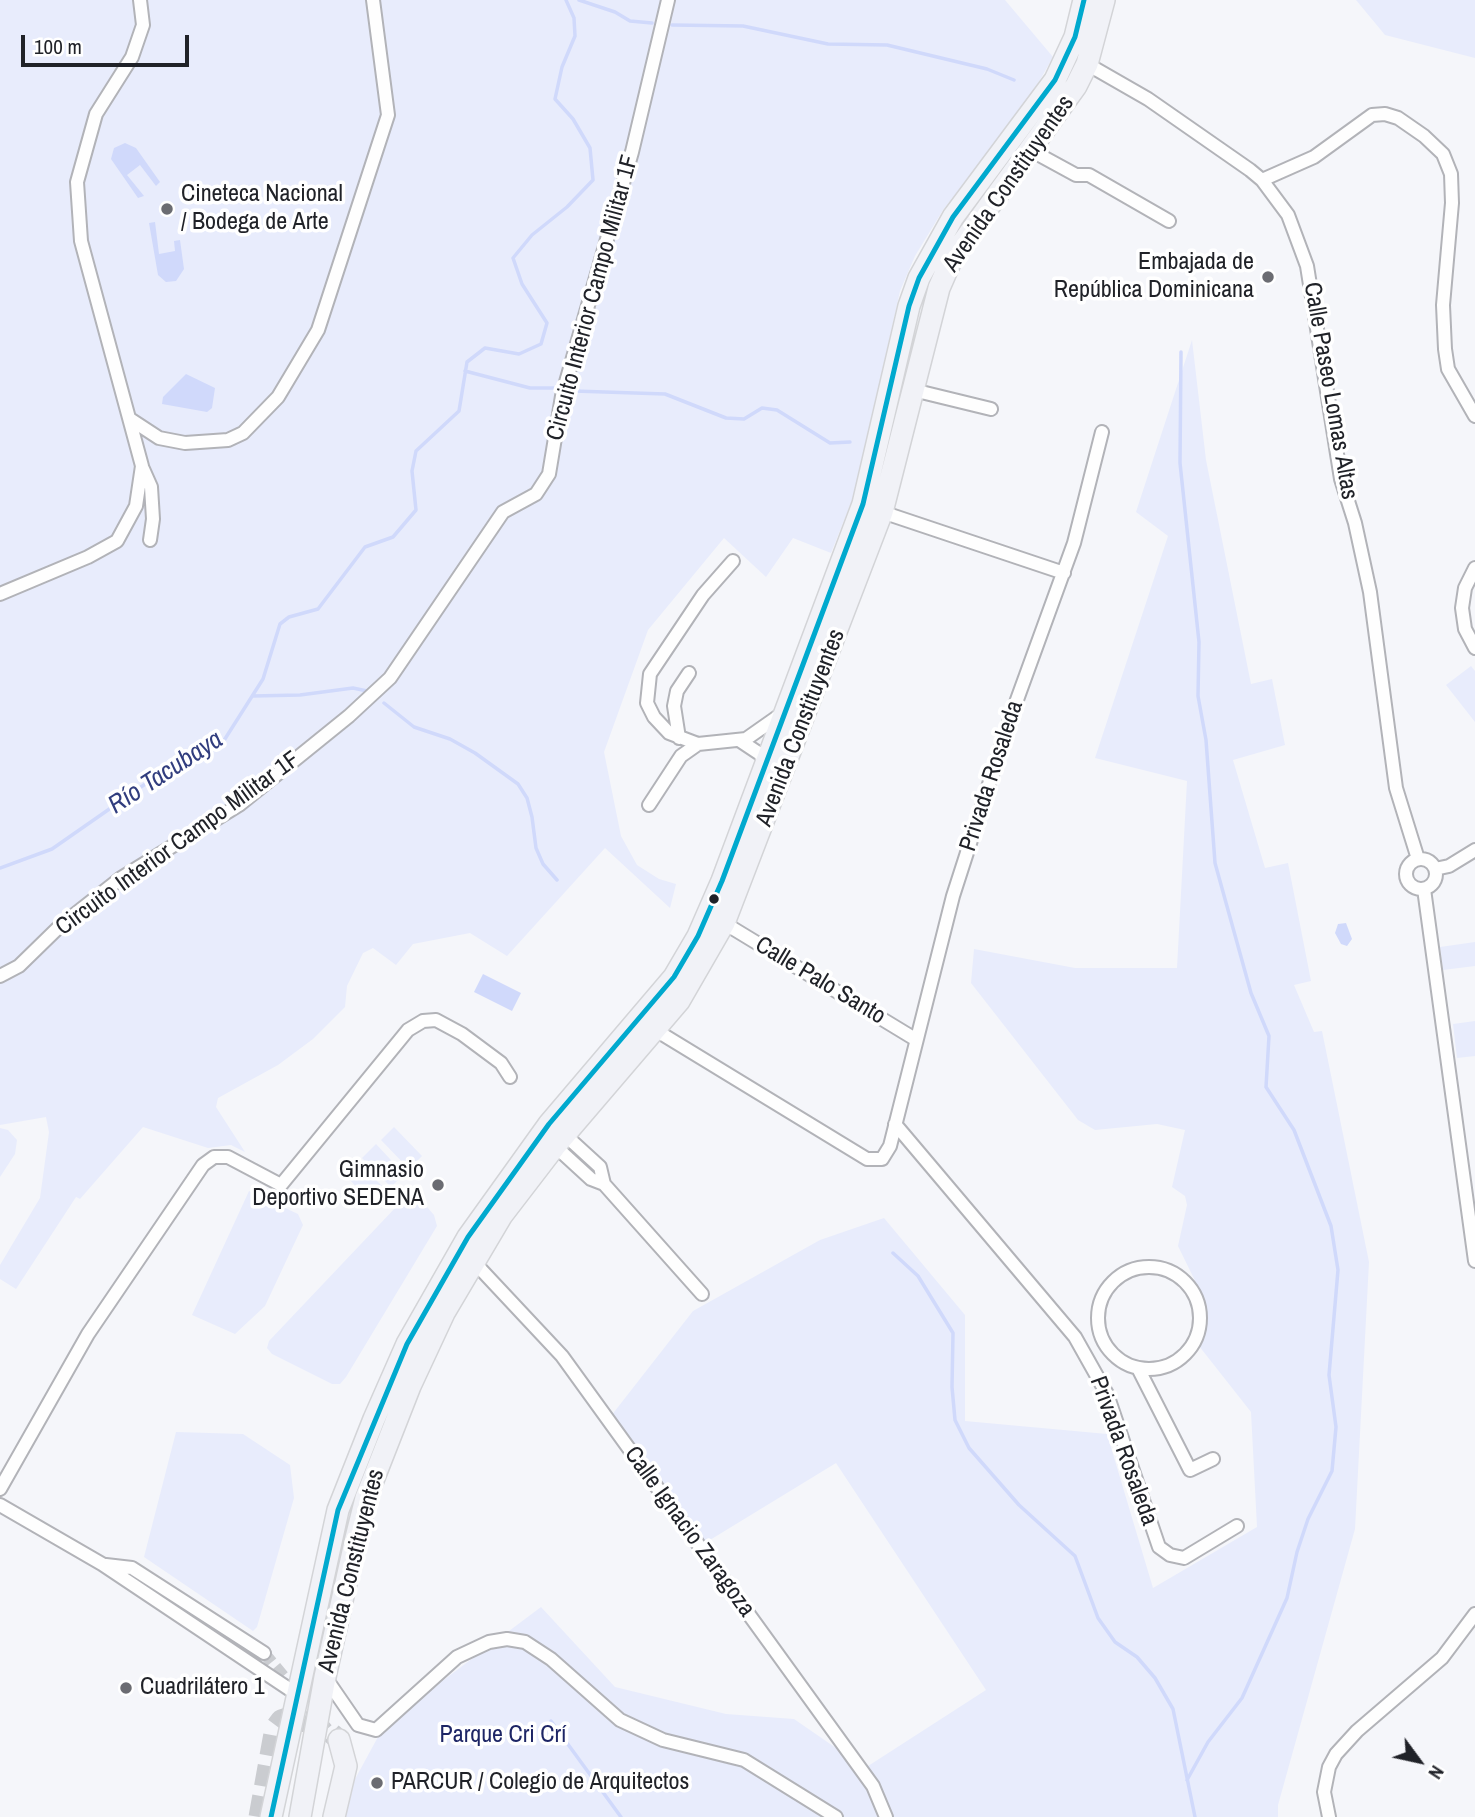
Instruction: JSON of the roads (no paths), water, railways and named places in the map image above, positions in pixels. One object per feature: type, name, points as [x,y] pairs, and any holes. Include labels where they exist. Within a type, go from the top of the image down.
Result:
[{"type":"highway","name":"Avenida Constituyentes","points":[[271,1817],[338,1510],[407,1344],[441,1280],[505,1182],[549,1124],[656,1000],[688,955],[722,881],[863,504],[909,306],[919,278],[953,217],[1055,80],[1075,37],[1084,0]]},
{"type":"highway","name":"Avenida Constituyentes","points":[[300,1817],[325,1676],[366,1498],[410,1387],[473,1261],[502,1215],[560,1141],[657,1031],[705,962],[724,923],[882,512],[929,321],[953,256],[1076,86],[1087,64],[1104,0]]},
{"type":"highway","points":[[334,1817],[346,1766],[339,1740]]},
{"type":"street","points":[[140,0],[143,25],[132,57],[96,114],[77,182],[81,241],[142,466],[151,487],[153,519],[150,540]]},
{"type":"street","points":[[130,419],[159,438],[185,443],[228,440],[243,433],[278,397],[318,330],[388,115],[373,0]]},
{"type":"street","name":"Circuito Interior Campo Militar 1F","points":[[0,976],[19,965],[60,926],[121,878],[239,804],[349,716],[390,678],[503,512],[536,494],[549,474],[562,396],[632,152],[668,0]]},
{"type":"street","name":"Calle Paseo Lomas Altas","points":[[1087,64],[1148,99],[1262,180],[1288,215],[1307,266],[1341,479],[1355,523],[1370,592],[1396,788],[1418,859]]},
{"type":"street","points":[[1262,180],[1314,157],[1372,115],[1385,114],[1398,118],[1424,136],[1443,154],[1451,174],[1452,203],[1443,305],[1444,349],[1448,369],[1475,416]]},
{"type":"street","points":[[1032,150],[1076,175],[1089,176],[1169,221]]},
{"type":"street","points":[[913,390],[991,409]]},
{"type":"street","name":"Privada Rosaleda","points":[[657,1031],[867,1159],[882,1159],[890,1146],[953,897],[1010,719],[1074,544],[1102,432]]},
{"type":"street","points":[[0,594],[88,557],[117,541],[136,506],[142,466]]},
{"type":"street","points":[[882,512],[1063,573]]},
{"type":"street","points":[[733,561],[695,606],[650,674],[646,688],[651,711],[663,727],[679,738],[698,744],[739,740],[758,733],[786,710]]},
{"type":"street","points":[[1475,568],[1465,588],[1462,608],[1465,629],[1475,648]]},
{"type":"street","points":[[679,738],[674,706],[677,691],[689,673]]},
{"type":"street","points":[[739,740],[760,754],[766,763]]},
{"type":"street","points":[[649,805],[681,756],[698,744]]},
{"type":"street","points":[[1435,869],[1449,866],[1475,850]]},
{"type":"street","points":[[1418,859],[1430,862],[1435,869],[1434,881],[1424,889],[1413,887],[1406,877],[1408,866],[1418,859]]},
{"type":"street","points":[[1424,889],[1475,1261]]},
{"type":"street","name":"Calle Palo Santo","points":[[724,923],[915,1040]]},
{"type":"street","points":[[0,1489],[88,1334],[203,1165],[214,1157],[228,1157],[281,1185],[408,1030],[423,1021],[436,1020],[462,1034],[501,1063],[510,1077]]},
{"type":"street","name":"Privada Rosaleda","points":[[895,1125],[1075,1337],[1107,1394],[1159,1547],[1170,1555],[1184,1558],[1237,1526]]},
{"type":"street","points":[[560,1141],[591,1179],[604,1184],[702,1294]]},
{"type":"street","name":"Calle Ignacio Zaragoza","points":[[473,1261],[562,1356],[873,1786],[886,1817]]},
{"type":"street","points":[[1144,1266],[1160,1267],[1175,1273],[1188,1283],[1200,1312],[1200,1329],[1194,1344],[1170,1365],[1138,1368],[1123,1363],[1111,1352],[1098,1323],[1099,1307],[1105,1292],[1115,1279],[1128,1270],[1144,1266]]},
{"type":"street","points":[[1075,1337],[1098,1323]]},
{"type":"street","points":[[1138,1368],[1190,1470],[1213,1459]]},
{"type":"street","points":[[0,1505],[102,1564],[298,1695]]},
{"type":"street","points":[[102,1564],[132,1568],[264,1653]]},
{"type":"street","points":[[1329,1817],[1324,1792],[1329,1768],[1336,1754],[1357,1731],[1442,1658],[1475,1614]]},
{"type":"street","points":[[325,1676],[358,1725],[376,1730],[457,1657],[489,1642],[507,1639],[525,1642],[551,1659],[595,1701],[639,1731],[663,1740],[744,1760],[836,1817]]},
{"type":"water","points":[[125,143],[136,148],[160,182],[156,186],[140,165],[127,175],[144,196],[138,198],[111,159],[114,148]]},
{"type":"water","points":[[155,222],[159,254],[175,251],[174,241],[180,240],[184,269],[176,281],[166,282],[158,275],[149,223]]},
{"type":"water","points":[[186,374],[215,388],[212,408],[207,412],[162,404],[163,397]]},
{"type":"water","points":[[1346,923],[1352,939],[1347,946],[1341,944],[1335,933],[1338,924]]},
{"type":"water","points":[[483,974],[521,993],[512,1011],[474,992]]},
{"type":"waterway","name":"Río Tacubaya","points":[[0,868],[52,849],[151,780],[212,751],[223,742],[263,679],[280,624],[289,617],[318,609],[365,547],[393,537],[416,510],[412,471],[416,451],[459,411],[467,362],[485,348],[519,354],[541,344],[547,323],[522,284],[513,258],[532,235],[567,207],[593,180],[590,148],[573,119],[555,99],[562,67],[575,36],[574,18],[566,0]]},
{"type":"waterway","points":[[579,0],[615,12],[630,21],[652,23]]},
{"type":"waterway","points":[[672,25],[743,26],[828,44],[887,45],[987,69],[1014,80]]},
{"type":"waterway","points":[[1181,352],[1180,463],[1199,642],[1198,696],[1206,740],[1215,863],[1251,993],[1269,1036],[1266,1087],[1294,1130],[1331,1226],[1338,1270],[1329,1375],[1336,1427],[1332,1471],[1308,1519],[1297,1552],[1287,1598],[1242,1698],[1208,1742],[1187,1780]]},
{"type":"waterway","points":[[465,371],[530,388],[554,388]]},
{"type":"waterway","points":[[574,391],[665,394],[726,418],[744,419],[762,408],[777,410],[830,443],[850,442]]},
{"type":"waterway","points":[[253,696],[300,695],[353,688],[367,691]]},
{"type":"waterway","points":[[384,703],[414,727],[450,739],[475,753],[518,784],[527,798],[536,848],[543,864],[557,880]]},
{"type":"waterway","points":[[893,1253],[918,1276],[953,1333],[952,1387],[955,1420],[969,1448],[1019,1505],[1075,1556],[1098,1618],[1115,1642],[1137,1657],[1155,1678],[1173,1709],[1195,1817]]},
{"type":"waterway","points":[[551,1721],[621,1817]]},
{"type":"tunnel","points":[[264,1653],[327,1729]]},
{"type":"tunnel","points":[[259,1817],[275,1728],[281,1720],[290,1717],[327,1729],[339,1740]]},
{"type":"place","name":"Cineteca Nacional / Bodega de Arte","points":[[167,209]]},
{"type":"place","name":"Embajada de República Dominicana","points":[[1268,277]]},
{"type":"place","name":"Gimnasio Deportivo SEDENA","points":[[438,1185]]},
{"type":"place","name":"Cuadrilátero 1","points":[[126,1688]]},
{"type":"place","name":"PARCUR / Colegio de Arquitectos","points":[[377,1783]]},
{"type":"park label","name":"Parque Cri Crí","points":[[503,1736]]}]
